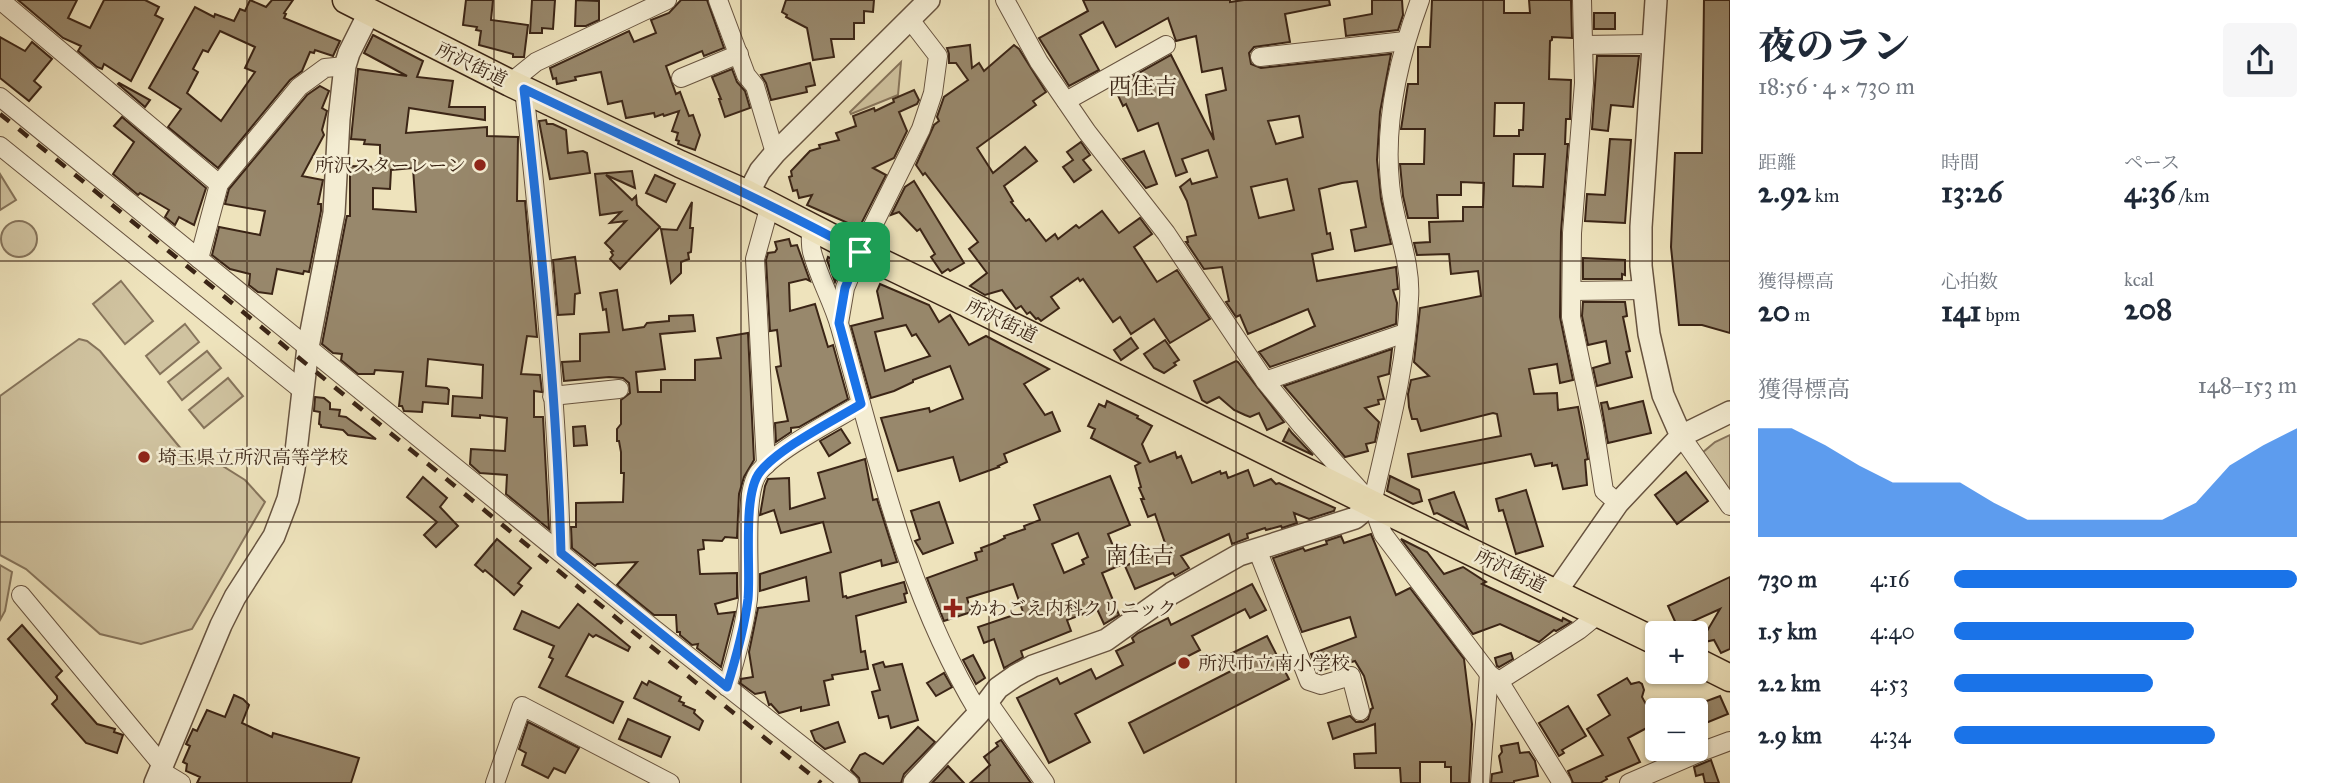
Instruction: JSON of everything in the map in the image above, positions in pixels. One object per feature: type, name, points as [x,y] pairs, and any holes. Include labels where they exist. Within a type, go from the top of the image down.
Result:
[{"type":"main road","name":"所沢街道","points":[[346,0],[371,7],[517,86],[759,199],[860,252],[1645,636]]},
{"type":"main road","points":[[1708,667],[1730,678]]},
{"type":"street","points":[[0,0],[219,184]]},
{"type":"street","points":[[561,553],[559,477],[545,288],[517,86],[536,62],[667,0]]},
{"type":"street","points":[[718,0],[746,75],[755,86],[775,153]]},
{"type":"street","points":[[766,465],[755,259],[760,171],[929,0]]},
{"type":"street","points":[[1005,0],[1039,62],[1087,132],[1166,233],[1265,381],[1372,504],[1383,534],[1494,677],[1562,783]]},
{"type":"street","points":[[914,783],[998,688],[1015,676],[1033,666],[1106,640],[1201,575],[1240,555],[1356,518],[1372,504],[1402,372],[1410,297],[1390,184],[1389,158],[1392,116],[1405,41],[1420,0]]},
{"type":"street","points":[[1582,0],[1584,83],[1572,233],[1572,317],[1604,491],[1618,503]]},
{"type":"street","points":[[1656,0],[1640,227],[1643,290],[1649,334],[1663,396],[1681,436],[1730,506]]},
{"type":"street","points":[[159,773],[221,625],[235,597],[274,536],[282,517],[293,477],[308,347],[334,213],[345,66],[371,7]]},
{"type":"street","points":[[839,323],[845,288],[921,129],[933,93],[938,56],[911,20]]},
{"type":"street","points":[[1260,57],[1405,41]]},
{"type":"street","points":[[1583,45],[1651,44]]},
{"type":"street","points":[[1066,101],[1166,45]]},
{"type":"street","points":[[681,78],[739,54]]},
{"type":"street","points":[[199,259],[219,184],[299,87],[325,68],[345,66]]},
{"type":"street","points":[[0,97],[561,553],[849,783]]},
{"type":"street","points":[[0,146],[303,391]]},
{"type":"street","points":[[811,226],[811,250],[839,323],[909,563],[951,664],[1045,783]]},
{"type":"street","points":[[1572,291],[1643,290]]},
{"type":"street","points":[[1265,381],[1405,333]]},
{"type":"street","points":[[552,396],[619,389]]},
{"type":"street","points":[[727,687],[741,643],[748,598],[751,493],[757,475],[772,459],[861,404]]},
{"type":"street","points":[[1556,592],[1618,503],[1681,436],[1730,412]]},
{"type":"street","points":[[1257,549],[1309,681],[1321,685],[1351,676],[1360,711]]},
{"type":"street","points":[[21,595],[159,773],[181,783]]},
{"type":"street","points":[[1494,677],[1578,630],[1600,613]]},
{"type":"street","points":[[1480,783],[1494,677]]},
{"type":"street","points":[[495,783],[522,705],[670,783]]},
{"type":"street","points":[[1629,783],[1730,741]]},
{"type":"shaded area","points":[[901,62],[898,95],[851,114],[850,112]]},
{"type":"shaded area","points":[[0,174],[16,200],[0,210]]},
{"type":"shaded area","points":[[19,221],[32,226],[37,239],[32,252],[19,257],[6,252],[1,239],[6,226]]},
{"type":"shaded area","points":[[121,281],[153,321],[125,344],[93,304]]},
{"type":"shaded area","points":[[185,324],[199,342],[160,374],[146,356]]},
{"type":"shaded area","points":[[79,339],[87,341],[100,351],[187,456],[221,465],[245,480],[265,502],[192,629],[141,644],[100,634],[26,569],[0,555],[0,396]]},
{"type":"shaded area","points":[[207,351],[221,368],[182,400],[168,382]]},
{"type":"shaded area","points":[[228,378],[243,396],[204,428],[189,410]]},
{"type":"shaded area","points":[[1730,435],[1730,491],[1702,453],[1715,442]]},
{"type":"shaded area","points":[[0,565],[12,572],[5,611],[0,620]]},
{"type":"building","points":[[18,0],[77,0],[68,18],[90,28],[104,0],[145,0],[159,7],[155,15],[163,19],[131,81],[104,64],[102,69],[97,67],[78,51],[81,46],[63,38]]},
{"type":"building","points":[[250,0],[266,7],[272,0],[293,0],[284,13],[284,18],[340,41],[333,56],[315,50],[314,53],[310,52],[302,71],[290,80],[218,168],[168,127],[181,109],[149,88],[195,7],[214,17],[215,14],[234,21],[240,9],[245,11]],"holes":[[[220,31],[255,47],[245,68],[255,72],[221,121],[187,93],[198,72],[193,69],[203,50],[208,52]]]},
{"type":"building","points":[[466,0],[493,0],[491,20],[528,25],[524,57],[513,57],[513,54],[479,45],[481,31],[476,30],[477,27],[463,25]]},
{"type":"building","points":[[532,0],[555,0],[553,29],[542,28],[542,33],[530,33]]},
{"type":"building","points":[[576,0],[599,1],[599,20],[586,26],[575,26]]},
{"type":"building","points":[[681,0],[707,0],[724,48],[704,56],[702,51],[666,66],[676,94],[680,92],[700,135],[695,150],[678,144],[678,133],[672,131],[679,111],[664,116],[655,117],[654,113],[626,118],[622,101],[608,104],[601,72],[557,84],[550,68],[629,31],[634,42],[656,33],[651,20],[669,13]]},
{"type":"building","points":[[786,0],[874,0],[873,12],[864,11],[864,23],[854,23],[854,39],[831,39],[834,57],[813,60],[807,28],[782,12]]},
{"type":"building","points":[[1083,0],[1329,0],[1330,5],[1285,14],[1290,42],[1254,47],[1249,53],[1251,64],[1261,68],[1391,54],[1380,112],[1377,160],[1381,199],[1391,244],[1355,251],[1351,230],[1366,227],[1357,181],[1319,189],[1327,234],[1330,233],[1333,249],[1312,254],[1317,281],[1396,267],[1398,289],[1393,290],[1397,303],[1396,324],[1270,367],[1259,352],[1315,326],[1308,309],[1248,334],[1240,315],[1236,317],[1226,302],[1229,301],[1222,267],[1204,269],[1186,242],[1187,237],[1196,235],[1187,201],[1180,187],[1190,179],[1192,184],[1217,177],[1208,150],[1182,159],[1187,172],[1176,176],[1158,123],[1138,131],[1126,104],[1123,106],[1114,87],[1171,55],[1214,140],[1206,95],[1226,90],[1222,68],[1202,72],[1196,36],[1176,41],[1168,18],[1116,47],[1103,22],[1080,35],[1099,70],[1069,86],[1039,38],[1088,11]],"holes":[[[1299,116],[1303,137],[1276,144],[1268,121]],[[1287,179],[1294,210],[1259,218],[1251,187]]]},
{"type":"building","points":[[1372,0],[1402,0],[1403,15],[1398,30],[1346,36],[1344,19],[1372,14]]},
{"type":"building","points":[[1432,0],[1504,0],[1504,13],[1530,13],[1529,0],[1571,0],[1572,38],[1552,37],[1549,79],[1571,80],[1570,119],[1566,119],[1565,144],[1568,144],[1561,232],[1560,317],[1573,380],[1560,383],[1557,364],[1529,369],[1534,394],[1557,393],[1558,410],[1578,407],[1588,459],[1585,460],[1587,485],[1563,489],[1557,465],[1552,466],[1552,463],[1535,466],[1531,454],[1412,477],[1408,454],[1501,436],[1497,414],[1421,431],[1417,419],[1412,419],[1409,407],[1411,380],[1429,376],[1414,362],[1420,308],[1481,296],[1478,271],[1451,274],[1449,254],[1417,255],[1414,243],[1430,242],[1429,222],[1463,221],[1463,207],[1483,207],[1484,183],[1461,182],[1461,195],[1437,195],[1438,218],[1408,218],[1403,196],[1400,164],[1424,164],[1425,129],[1401,129],[1408,84],[1418,84],[1418,47],[1430,47]],"holes":[[[1495,103],[1524,103],[1523,130],[1519,130],[1519,136],[1494,136]],[[1514,154],[1545,154],[1543,187],[1513,186]]]},
{"type":"building","points":[[1704,0],[1730,0],[1730,333],[1702,325],[1679,325],[1671,247],[1675,153],[1702,153]]},
{"type":"building","points":[[1594,13],[1615,13],[1615,29],[1594,29]]},
{"type":"building","points":[[373,35],[423,61],[417,77],[453,81],[449,107],[485,107],[485,120],[409,108],[406,133],[487,127],[487,136],[518,137],[517,201],[525,201],[537,337],[527,336],[521,374],[540,375],[542,392],[534,391],[534,417],[543,417],[549,529],[506,494],[507,475],[480,473],[470,464],[471,449],[505,451],[507,418],[452,416],[453,396],[482,398],[483,365],[428,359],[426,386],[447,388],[448,404],[423,402],[422,412],[404,411],[402,406],[399,406],[403,372],[375,370],[374,374],[358,374],[341,360],[342,354],[333,353],[322,344],[346,220],[347,216],[350,216],[350,166],[380,167],[380,145],[364,144],[365,140],[351,139],[358,69],[407,76],[364,53]],"holes":[[[413,168],[416,212],[373,209],[373,188],[390,189],[391,170]]]},
{"type":"building","points":[[0,37],[25,51],[32,42],[52,59],[34,81],[41,87],[29,101],[0,78]]},
{"type":"building","points":[[970,45],[972,68],[979,63],[984,71],[1014,45],[1046,92],[1033,101],[1036,105],[977,148],[993,173],[1025,147],[1037,161],[1004,186],[1013,201],[1011,202],[1026,221],[1029,219],[1046,241],[1055,234],[1058,239],[1076,225],[1079,228],[1102,211],[1119,233],[1140,218],[1152,234],[1134,247],[1157,282],[1177,270],[1210,319],[1170,343],[1154,319],[1131,334],[1120,317],[1113,322],[1083,279],[1080,281],[1078,278],[1051,297],[1059,308],[1041,321],[1030,312],[1027,314],[1021,306],[1016,309],[1002,290],[985,295],[970,286],[987,273],[969,249],[978,242],[916,165],[934,125],[939,121],[937,117],[944,97],[968,80],[956,63],[949,63],[947,48]]},
{"type":"building","points":[[1597,56],[1639,56],[1633,107],[1611,105],[1608,131],[1592,129]]},
{"type":"building","points":[[810,63],[815,85],[806,87],[807,92],[771,100],[761,75]]},
{"type":"building","points":[[732,69],[737,82],[745,91],[750,108],[725,117],[712,77]]},
{"type":"building","points":[[118,84],[150,100],[145,107]]},
{"type":"building","points":[[320,86],[329,91],[322,108],[327,111],[322,130],[324,135],[302,176],[323,180],[318,204],[321,204],[321,211],[309,272],[304,271],[303,274],[277,269],[272,294],[258,292],[249,285],[250,274],[230,269],[212,255],[219,227],[260,235],[265,211],[225,204],[229,189],[307,95]]},
{"type":"building","points":[[914,90],[919,100],[917,104],[899,112],[907,131],[894,158],[873,168],[886,175],[859,228],[807,205],[812,195],[799,198],[797,190],[793,191],[789,177],[792,176],[791,171],[810,151],[820,148],[819,145],[839,140],[836,133],[856,126],[853,116],[874,108],[875,111]]},
{"type":"building","points":[[122,117],[206,188],[194,225],[179,217],[175,225],[165,217],[169,210],[140,193],[138,195],[113,174],[134,142],[114,126]]},
{"type":"building","points":[[546,120],[547,124],[566,130],[568,153],[587,153],[590,173],[550,179],[539,121]]},
{"type":"building","points":[[1610,139],[1631,140],[1625,223],[1585,221],[1587,194],[1605,195]]},
{"type":"building","points":[[1081,142],[1090,155],[1083,160],[1091,170],[1074,182],[1063,167],[1073,160],[1067,152]]},
{"type":"building","points":[[1144,151],[1157,184],[1146,188],[1123,159]]},
{"type":"building","points":[[632,171],[635,188],[606,175],[632,200],[636,196],[637,205],[660,227],[620,269],[610,259],[613,251],[605,243],[626,221],[610,223],[621,212],[600,215],[595,174]]},
{"type":"building","points":[[655,175],[675,184],[666,202],[646,193]]},
{"type":"building","points":[[914,181],[964,263],[950,271],[948,269],[942,273],[931,257],[935,254],[920,229],[917,231],[899,212],[891,215],[905,187]]},
{"type":"building","points":[[692,202],[691,252],[688,253],[689,259],[681,262],[681,273],[671,283],[661,229],[677,230]]},
{"type":"building","points":[[789,239],[791,246],[797,245],[810,281],[806,279],[789,283],[790,311],[815,304],[828,347],[833,345],[848,399],[799,427],[791,428],[791,432],[776,442],[775,423],[788,421],[776,367],[781,366],[777,330],[770,331],[766,260],[768,253],[777,249],[775,242]]},
{"type":"building","points":[[575,257],[580,293],[575,294],[574,314],[558,315],[553,260]]},
{"type":"building","points":[[828,257],[843,264],[835,282],[827,260]]},
{"type":"building","points":[[1583,258],[1625,260],[1625,275],[1622,274],[1622,279],[1583,279]]},
{"type":"building","points":[[880,284],[929,305],[939,322],[950,315],[969,345],[986,336],[1049,369],[1024,384],[1045,415],[1052,412],[1060,431],[1004,454],[1007,462],[999,467],[960,481],[953,457],[898,471],[881,418],[929,408],[930,412],[963,399],[950,366],[913,380],[894,391],[871,398],[851,326],[883,318],[877,291]],"holes":[[[906,325],[912,336],[916,334],[930,356],[885,371],[875,332]]]},
{"type":"building","points":[[617,290],[623,330],[644,327],[647,323],[669,321],[669,316],[693,315],[695,331],[660,334],[665,369],[636,372],[638,392],[661,392],[661,380],[695,380],[695,360],[721,358],[717,338],[748,333],[754,460],[744,477],[739,494],[737,538],[725,537],[722,541],[703,540],[704,549],[698,550],[700,574],[737,573],[737,598],[715,604],[718,614],[735,612],[721,667],[697,648],[698,644],[692,645],[677,632],[676,615],[654,615],[617,585],[637,562],[595,566],[572,548],[571,527],[576,527],[576,503],[623,502],[624,473],[621,473],[617,429],[621,424],[621,400],[630,393],[629,383],[623,378],[609,377],[564,381],[562,362],[580,361],[580,334],[609,332],[606,309],[603,310],[600,293]]},
{"type":"building","points":[[1583,302],[1625,302],[1627,316],[1623,317],[1630,351],[1626,352],[1632,377],[1597,386],[1593,368],[1610,363],[1606,341],[1588,345],[1582,316]]},
{"type":"building","points":[[1131,338],[1138,348],[1121,360],[1114,350]]},
{"type":"building","points":[[1165,340],[1179,360],[1164,373],[1154,368],[1144,354]]},
{"type":"building","points":[[1392,349],[1389,374],[1378,377],[1384,399],[1378,400],[1379,404],[1365,408],[1379,422],[1375,442],[1366,444],[1368,451],[1345,457],[1284,386]]},
{"type":"building","points":[[1236,361],[1284,422],[1267,430],[1259,413],[1250,417],[1245,415],[1234,410],[1219,397],[1207,403],[1202,400],[1194,381]]},
{"type":"building","points":[[315,397],[324,398],[330,403],[330,409],[340,410],[339,416],[346,417],[376,439],[321,427],[320,412],[314,411]]},
{"type":"building","points":[[1107,401],[1152,426],[1142,444],[1150,462],[1175,452],[1177,458],[1181,456],[1192,483],[1220,471],[1221,474],[1226,472],[1228,478],[1248,470],[1254,486],[1271,479],[1276,484],[1335,508],[1334,511],[1309,519],[1294,513],[1297,523],[1282,528],[1265,528],[1247,534],[1248,538],[1232,544],[1229,534],[1181,556],[1189,568],[1175,576],[1173,573],[1135,589],[1125,566],[1162,552],[1166,546],[1155,514],[1148,517],[1141,499],[1144,499],[1135,466],[1140,463],[1091,438],[1095,429],[1088,426],[1099,404],[1105,407]]},
{"type":"building","points":[[1643,401],[1651,433],[1608,443],[1601,403],[1607,402],[1609,409]]},
{"type":"building","points":[[585,426],[587,445],[574,446],[573,427]]},
{"type":"building","points":[[841,429],[850,443],[829,456],[820,441]]},
{"type":"building","points":[[1289,429],[1292,433],[1313,455],[1283,441]]},
{"type":"building","points":[[865,459],[873,500],[877,499],[897,562],[882,566],[881,560],[840,573],[843,597],[904,582],[906,602],[856,616],[861,652],[865,651],[868,669],[832,675],[833,679],[824,681],[829,705],[801,711],[801,707],[779,713],[769,705],[765,692],[755,694],[740,683],[741,679],[753,677],[749,652],[758,608],[809,601],[806,577],[760,591],[760,574],[831,552],[823,522],[781,533],[774,510],[760,515],[765,486],[768,479],[789,478],[790,509],[825,498],[818,473]]},
{"type":"building","points":[[1686,472],[1708,501],[1677,524],[1655,495]]},
{"type":"building","points":[[1110,476],[1130,525],[1108,534],[1121,565],[1102,573],[1119,615],[1104,624],[1097,609],[1067,620],[1071,631],[1021,651],[1023,657],[1004,668],[994,639],[984,643],[978,627],[1023,612],[1013,584],[967,598],[971,612],[944,621],[927,578],[977,560],[975,553],[982,551],[981,548],[1040,520],[1034,505]],"holes":[[[1078,533],[1088,557],[1082,560],[1084,564],[1064,573],[1052,544]]]},
{"type":"building","points":[[1390,476],[1419,490],[1422,501],[1413,504],[1387,491]]},
{"type":"building","points":[[423,477],[447,498],[440,507],[458,526],[436,547],[424,535],[437,522],[407,497]]},
{"type":"building","points":[[1526,490],[1543,546],[1516,554],[1503,510],[1499,511],[1496,499]]},
{"type":"building","points":[[1454,492],[1468,529],[1437,513],[1434,514],[1429,500]]},
{"type":"building","points":[[939,502],[953,543],[923,554],[915,541],[920,539],[911,511]]},
{"type":"building","points":[[1371,534],[1396,595],[1410,588],[1464,659],[1472,724],[1469,783],[1451,783],[1451,767],[1445,767],[1445,762],[1420,762],[1420,783],[1401,783],[1400,768],[1355,768],[1354,754],[1376,753],[1375,724],[1333,739],[1328,723],[1350,716],[1356,722],[1363,722],[1368,719],[1373,708],[1364,676],[1355,661],[1347,661],[1318,672],[1311,654],[1356,637],[1350,617],[1302,632],[1273,558],[1303,548],[1305,551],[1327,544],[1326,541],[1341,536],[1344,543]]},
{"type":"building","points":[[497,539],[531,568],[518,583],[522,586],[514,595],[485,570],[483,572],[475,565]]},
{"type":"building","points":[[1401,539],[1427,552],[1444,574],[1463,567],[1486,582],[1482,584],[1562,621],[1563,618],[1571,622],[1554,630],[1539,642],[1500,624],[1473,634]]},
{"type":"building","points":[[1730,577],[1730,649],[1721,653],[1714,640],[1708,641],[1708,629],[1720,609],[1693,621],[1675,621],[1668,606]]},
{"type":"building","points":[[1252,584],[1266,610],[1250,618],[1245,609],[1192,636],[1200,650],[1075,714],[1090,742],[1049,763],[1017,698],[1057,678],[1060,684],[1091,669],[1096,679],[1123,665],[1116,651],[1134,642],[1132,638],[1138,633],[1168,618],[1171,625]]},
{"type":"building","points":[[578,604],[630,647],[628,651],[589,634],[566,676],[623,702],[613,723],[539,687],[553,659],[549,657],[554,646],[514,629],[522,611],[559,628]]},
{"type":"building","points":[[22,625],[62,671],[56,677],[97,724],[115,729],[114,732],[123,735],[117,753],[86,743],[52,704],[57,696],[8,639]]},
{"type":"building","points":[[1267,636],[1289,679],[1144,753],[1129,723],[1233,670],[1226,656]]},
{"type":"building","points":[[1511,653],[1513,659],[1497,666],[1495,658]]},
{"type":"building","points":[[973,655],[985,678],[976,684],[963,660]]},
{"type":"building","points":[[883,662],[885,667],[902,664],[918,720],[891,728],[888,716],[879,718],[872,692],[880,690],[873,665]]},
{"type":"building","points":[[944,673],[952,687],[936,696],[927,683]]},
{"type":"building","points":[[1627,678],[1631,684],[1642,684],[1645,729],[1628,738],[1640,762],[1606,777],[1607,779],[1600,783],[1573,783],[1568,771],[1603,755],[1587,729],[1610,715],[1598,695]]},
{"type":"building","points":[[649,681],[681,697],[679,701],[684,703],[683,705],[695,710],[694,713],[703,721],[699,730],[634,698],[642,682],[647,685]]},
{"type":"building","points":[[234,695],[249,705],[242,723],[272,737],[273,733],[359,758],[351,783],[197,783],[200,777],[186,771],[187,764],[183,762],[190,746],[186,744],[193,729],[197,731],[207,710],[225,717]]},
{"type":"building","points":[[1720,696],[1728,714],[1708,722],[1708,700]]},
{"type":"building","points":[[1568,706],[1586,736],[1562,750],[1564,753],[1559,756],[1539,723]]},
{"type":"building","points":[[628,719],[670,737],[661,757],[619,739]]},
{"type":"building","points":[[528,722],[579,748],[565,773],[554,768],[548,778],[522,765],[526,753],[519,749]]},
{"type":"building","points":[[838,722],[845,742],[825,749],[815,741],[811,731]]},
{"type":"building","points":[[918,727],[935,742],[904,774],[901,783],[860,783],[851,770],[860,755],[865,753],[883,764]]},
{"type":"building","points":[[1001,740],[1031,783],[970,783],[990,765],[984,757],[998,746],[996,743]]},
{"type":"building","points":[[1518,743],[1520,753],[1529,752],[1535,761],[1538,776],[1514,783],[1491,783],[1492,774],[1502,772],[1499,756],[1502,752],[1501,746]]},
{"type":"building","points":[[1711,760],[1719,783],[1705,783],[1703,774],[1696,776],[1694,767]]},
{"type":"building","points":[[948,766],[964,783],[932,783]]},
{"type":"railway","points":[[0,114],[821,783]]},
{"type":"place","name":"所沢スターレーン","points":[[480,165]]},
{"type":"place","name":"埼玉県立所沢高等学校","points":[[144,457]]},
{"type":"place","name":"かわごえ内科クリニック","points":[[953,608]]},
{"type":"place","name":"所沢市立南小学校","points":[[1184,663]]},
{"type":"district","name":"西住吉","points":[[1143,86]]},
{"type":"district","name":"南住吉","points":[[1140,555]]},
{"type":"route","points":[[524,89],[748,194],[860,252],[845,288],[839,323],[861,404],[772,459],[757,475],[751,493],[748,598],[741,643],[727,687],[561,553],[559,477],[545,288],[524,89]]}]
